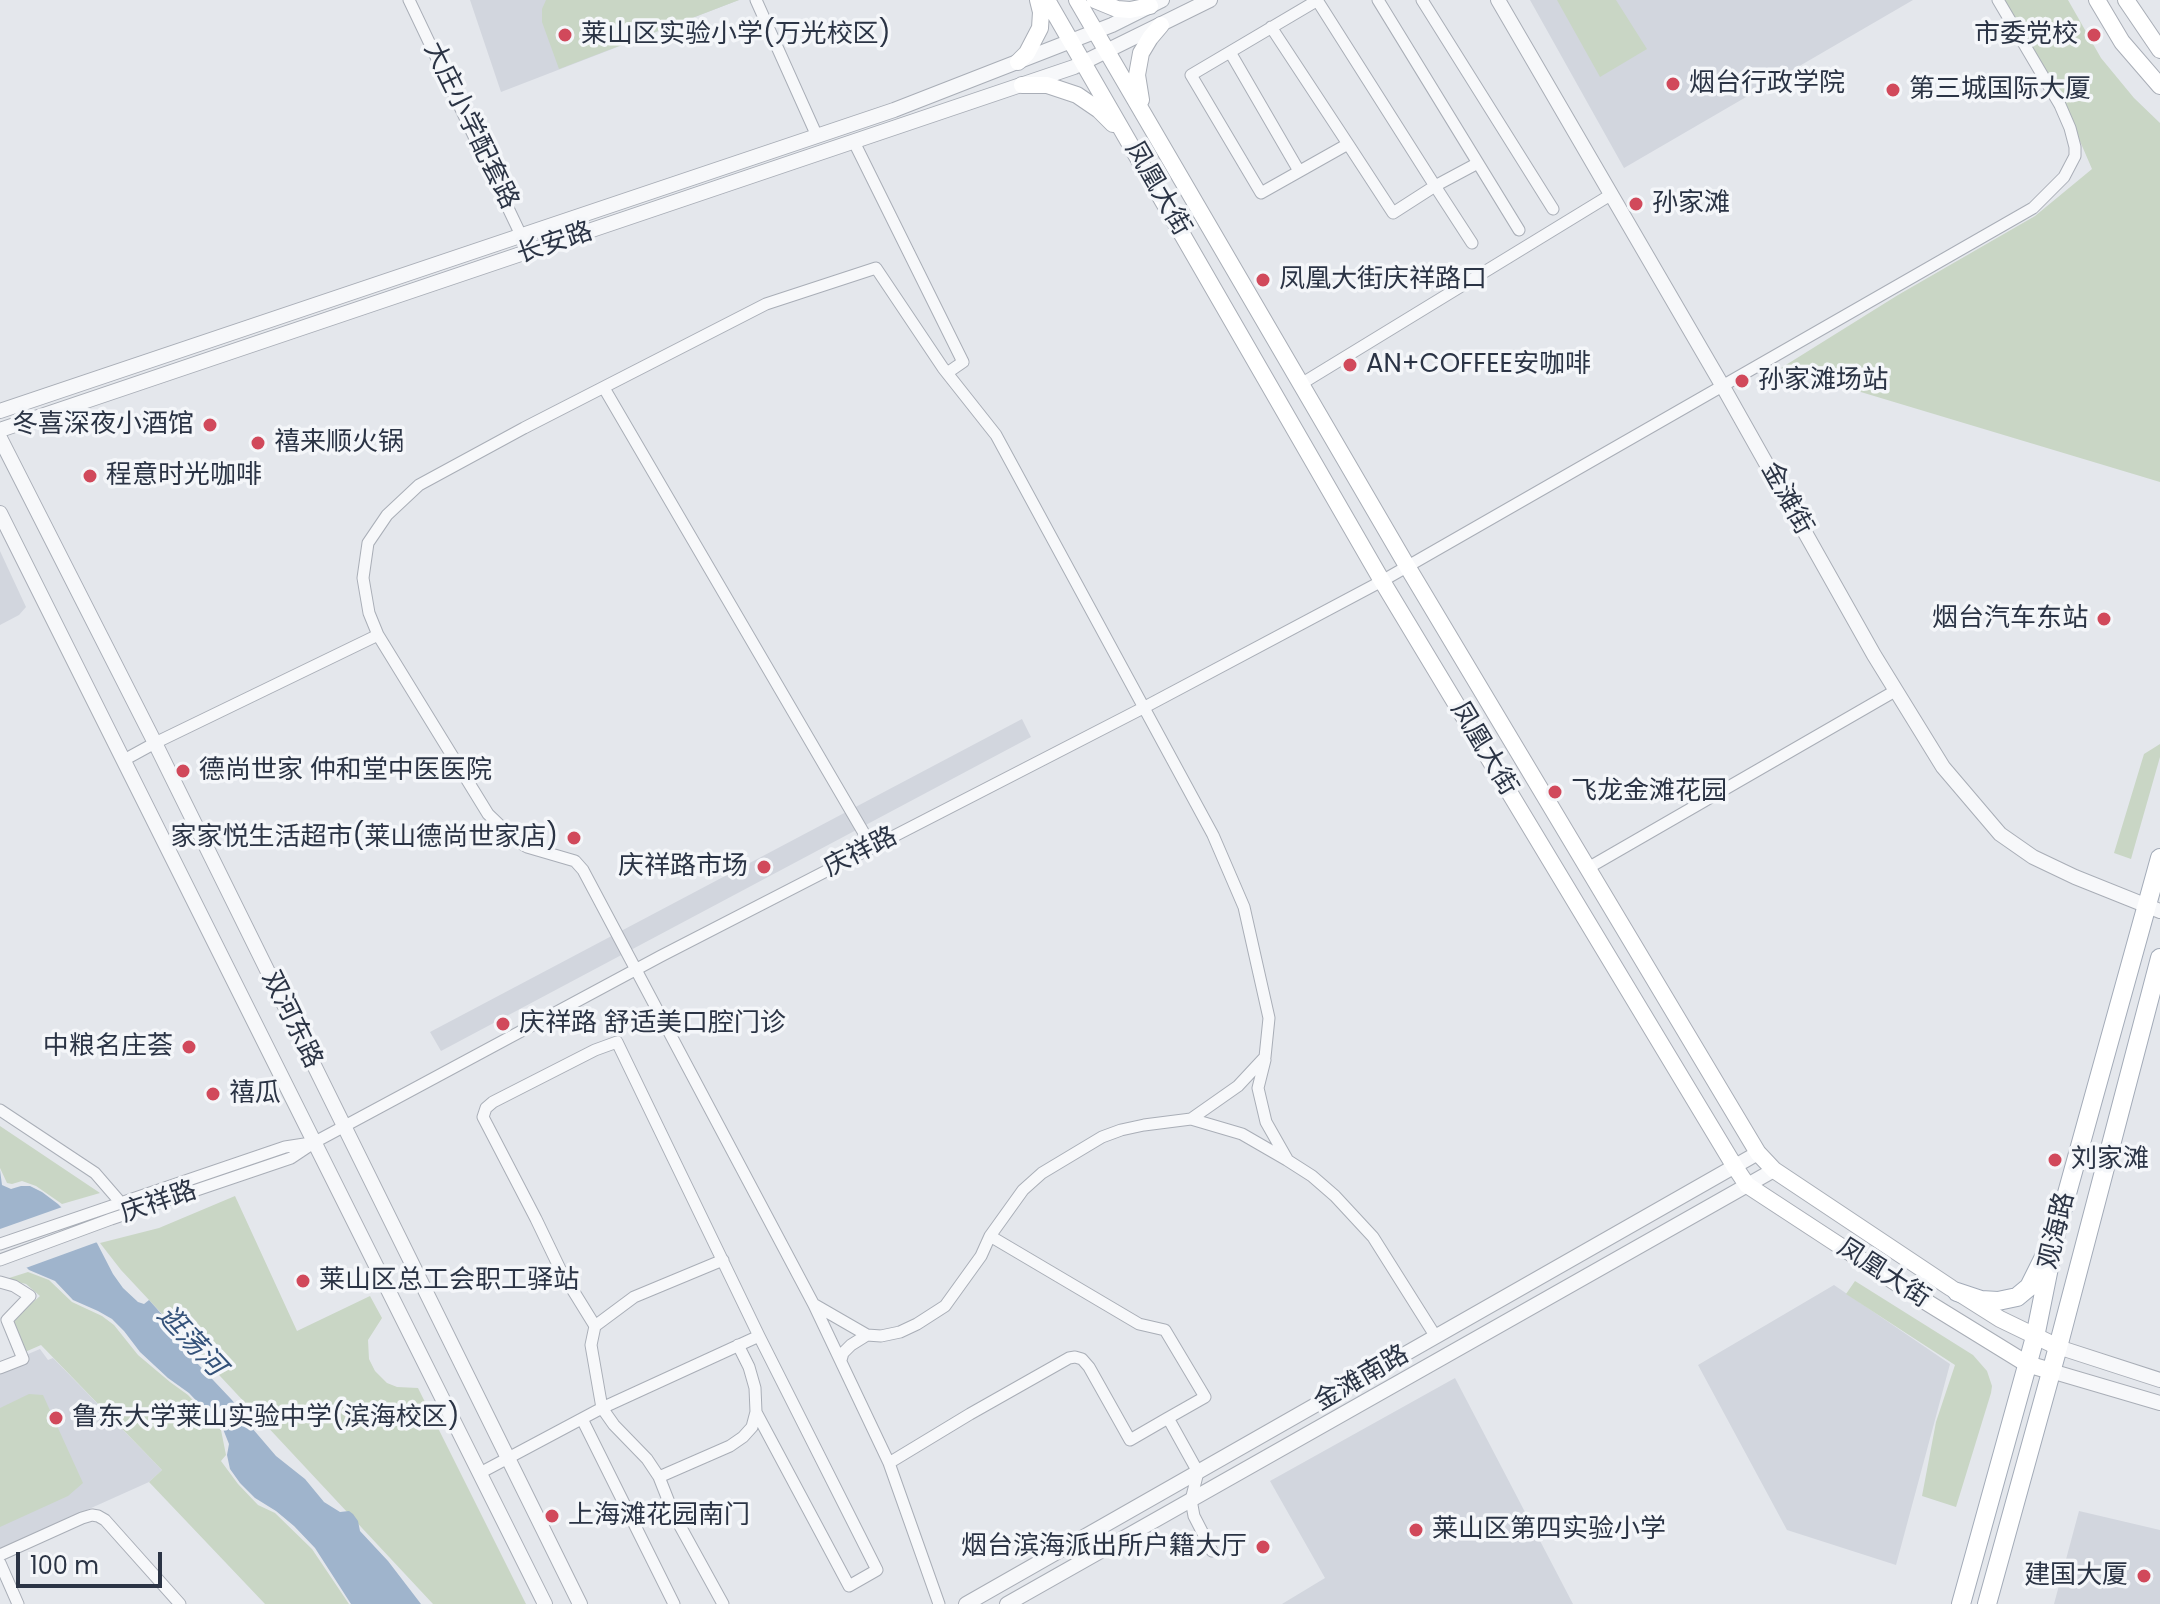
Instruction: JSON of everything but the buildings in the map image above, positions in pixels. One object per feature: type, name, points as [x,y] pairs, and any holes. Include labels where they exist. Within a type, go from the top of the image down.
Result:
[{"type":"main road","points":[[1018,62],[1027,53],[1040,28],[1038,0]]},
{"type":"main road","name":"凤凰大街","points":[[1047,0],[1382,581],[1747,1185],[2027,1364],[2051,1371]]},
{"type":"main road","name":"凤凰大街","points":[[1077,0],[1407,566],[1758,1153],[1774,1170],[1957,1292],[2000,1319],[2058,1347]]},
{"type":"main road","points":[[1095,0],[1117,9],[1130,10],[1156,3]]},
{"type":"main road","points":[[2097,0],[2122,42],[2160,86]]},
{"type":"main road","points":[[2126,0],[2160,50]]},
{"type":"main road","points":[[1145,117],[1137,75],[1141,53],[1161,25]]},
{"type":"main road","points":[[1022,85],[1047,85],[1077,95],[1126,135]]},
{"type":"main road","points":[[1296,430],[1315,456],[1329,461],[1335,454],[1323,422]]},
{"type":"main road","points":[[1471,729],[1460,702],[1467,692],[1481,696],[1495,713]]},
{"type":"main road","name":"观海路","points":[[1961,1604],[2035,1337],[2056,1233],[2154,907],[2160,858]]},
{"type":"main road","name":"观海路","points":[[1987,1604],[2160,958]]},
{"type":"main road","points":[[1696,1102],[1685,1078],[1686,1068],[1696,1064],[1702,1067],[1717,1085]]},
{"type":"main road","points":[[1957,1292],[1981,1300],[1998,1301],[2017,1297],[2029,1287],[2056,1233]]},
{"type":"street","name":"大庄小学配套路","points":[[409,0],[529,252]]},
{"type":"street","points":[[756,0],[817,136]]},
{"type":"street","name":"长安路","points":[[0,430],[1084,63],[1210,0]]},
{"type":"street","points":[[1348,144],[1261,193],[1191,75],[1317,0],[1472,243]]},
{"type":"street","points":[[1378,0],[1519,230]]},
{"type":"street","points":[[1422,0],[1553,209]]},
{"type":"street","name":"金滩街","points":[[1498,0],[1722,385],[1895,691],[1943,767],[2000,834],[2033,857],[2075,877],[2154,907]]},
{"type":"street","name":"庆祥路","points":[[0,1260],[291,1158],[315,1142],[636,970],[1382,581],[2033,208],[2064,177],[2075,156],[2075,147],[2060,105],[1998,0]]},
{"type":"street","name":"长安路","points":[[0,411],[894,110],[1071,41],[1156,3]]},
{"type":"street","points":[[1271,27],[1393,213],[1478,163]]},
{"type":"street","points":[[1230,52],[1299,171]]},
{"type":"street","points":[[854,142],[963,362],[947,373]]},
{"type":"street","points":[[1301,384],[1612,194]]},
{"type":"street","points":[[939,1604],[889,1463],[841,1360],[583,870],[575,861],[527,847],[515,840],[488,814],[378,635],[369,613],[363,578],[368,543],[387,515],[419,485],[766,304],[876,268],[947,373],[996,435],[1213,835],[1244,907],[1269,1018],[1258,1088],[1266,1122],[1287,1160]]},
{"type":"street","points":[[604,388],[872,847]]},
{"type":"street","name":"双河东路","points":[[0,438],[155,743],[580,1604]]},
{"type":"street","name":"双河东路","points":[[0,513],[545,1604]]},
{"type":"street","points":[[124,760],[378,635]]},
{"type":"street","points":[[1588,868],[1895,691]]},
{"type":"street","points":[[595,1326],[561,1271],[483,1117],[486,1108],[493,1102],[617,1042],[759,1336],[877,1570],[849,1586],[756,1412]]},
{"type":"street","points":[[1191,1119],[1238,1086],[1265,1057]]},
{"type":"street","points":[[0,1110],[95,1173],[121,1203]]},
{"type":"street","points":[[814,1305],[867,1335],[900,1332],[917,1324],[945,1306],[1023,1190],[1042,1173],[1102,1137],[1121,1130],[1191,1119],[1242,1134],[1312,1176],[1335,1196],[1373,1237],[1436,1337]]},
{"type":"street","name":"庆祥路","points":[[0,1244],[285,1147],[315,1142]]},
{"type":"street","name":"金滩南路","points":[[966,1604],[1758,1153]]},
{"type":"street","name":"金滩南路","points":[[1007,1604],[1774,1170]]},
{"type":"street","points":[[1616,1234],[1626,1252]]},
{"type":"street","points":[[889,1463],[1069,1358],[1082,1359],[1089,1367],[1130,1440],[1205,1397],[1165,1330],[1139,1324],[990,1236]]},
{"type":"street","points":[[723,1260],[634,1297],[595,1326],[591,1345],[602,1408],[659,1477],[674,1515],[723,1604]]},
{"type":"street","points":[[0,1282],[30,1296],[7,1320],[23,1359],[0,1368]]},
{"type":"street","points":[[841,1360],[851,1345],[867,1335]]},
{"type":"street","points":[[480,1473],[602,1408],[759,1336]]},
{"type":"street","points":[[659,1477],[730,1446],[752,1427],[756,1412],[755,1388],[738,1345]]},
{"type":"street","points":[[2058,1347],[2160,1380]]},
{"type":"street","points":[[2051,1371],[2160,1403]]},
{"type":"street","points":[[1168,1418],[1198,1472],[1191,1500],[1194,1516],[1212,1551]]},
{"type":"street","points":[[582,1419],[674,1604]]},
{"type":"street","points":[[0,1555],[82,1518],[98,1516],[180,1604]]},
{"type":"street","points":[[0,1563],[18,1604]]},
{"type":"shaded area","name":"莱山区实验小学(万光校区)","points":[[470,0],[739,0],[501,92]]},
{"type":"shaded area","name":"烟台行政学院","points":[[1530,0],[1913,0],[1624,168]]},
{"type":"shaded area","points":[[0,551],[26,607],[19,615],[0,625]]},
{"type":"shaded area","name":"庆祥路市场","points":[[1022,719],[1031,737],[441,1051],[430,1032]]},
{"type":"shaded area","points":[[1834,1285],[1950,1364],[1896,1565],[1787,1530],[1698,1365]]},
{"type":"shaded area","name":"鲁东大学莱山实验中学(滨海校区)","points":[[40,1349],[48,1360],[53,1358],[162,1470],[149,1482],[0,1549],[0,1366]]},
{"type":"shaded area","name":"莱山区第四实验小学","points":[[1455,1378],[1573,1604],[1282,1604],[1325,1578],[1270,1481]]},
{"type":"shaded area","points":[[2079,1511],[2160,1530],[2160,1604],[2054,1604]]},
{"type":"green space","points":[[546,0],[739,0],[559,69],[542,22]]},
{"type":"green space","points":[[1557,0],[1616,0],[1647,49],[1600,77]]},
{"type":"green space","points":[[2004,0],[2068,0],[2101,58],[2134,98],[2160,123],[2160,482],[1781,368],[1898,295],[2035,216],[2092,169],[2064,104]]},
{"type":"green space","points":[[2160,744],[2160,757],[2131,859],[2114,853],[2144,754]]},
{"type":"green space","points":[[0,1126],[100,1193],[62,1204],[36,1186],[22,1181],[7,1183],[0,1168]]},
{"type":"green space","points":[[235,1196],[297,1331],[370,1296],[382,1318],[368,1340],[369,1359],[375,1371],[387,1383],[397,1387],[418,1388],[526,1604],[433,1604],[121,1270],[100,1243],[159,1228]]},
{"type":"green space","points":[[28,1272],[49,1280],[72,1302],[114,1325],[138,1355],[188,1395],[221,1430],[226,1455],[221,1461],[238,1484],[258,1505],[275,1513],[312,1549],[349,1604],[265,1604],[149,1482],[162,1470],[41,1345],[25,1352],[14,1331],[13,1320],[40,1296],[26,1284],[6,1279]]},
{"type":"green space","points":[[1855,1281],[1973,1355],[1987,1371],[1991,1393],[1956,1507],[1922,1496],[1936,1422],[1955,1365],[1846,1294]]},
{"type":"green space","points":[[29,1394],[43,1395],[83,1483],[68,1496],[0,1527],[0,1408]]},
{"type":"water","points":[[0,1170],[2,1185],[11,1189],[30,1186],[42,1192],[97,1243],[123,1288],[138,1302],[144,1304],[149,1300],[166,1319],[163,1327],[231,1399],[276,1456],[305,1479],[324,1502],[340,1512],[353,1514],[360,1531],[421,1604],[351,1604],[315,1548],[294,1526],[240,1483],[230,1469],[227,1455],[229,1444],[223,1429],[189,1393],[140,1352],[112,1319],[73,1300],[55,1281],[29,1270],[0,1241]]},
{"type":"pier","points":[[65,1206],[100,1241],[23,1269],[0,1247],[0,1229]]},
{"type":"place","name":"莱山区实验小学(万光校区)","points":[[565,35]]},
{"type":"place","name":"市委党校","points":[[2094,35]]},
{"type":"place","name":"烟台行政学院","points":[[1673,84]]},
{"type":"place","name":"第三城国际大厦","points":[[1893,90]]},
{"type":"place","name":"孙家滩","points":[[1636,204]]},
{"type":"place","name":"凤凰大街庆祥路口","points":[[1263,280]]},
{"type":"place","name":"AN+COFFEE安咖啡","points":[[1350,365]]},
{"type":"place","name":"孙家滩场站","points":[[1742,381]]},
{"type":"place","name":"冬喜深夜小酒馆","points":[[210,425]]},
{"type":"place","name":"禧来顺火锅","points":[[258,443]]},
{"type":"place","name":"程意时光咖啡","points":[[90,476]]},
{"type":"place","name":"烟台汽车东站","points":[[2104,619]]},
{"type":"place","name":"德尚世家 仲和堂中医医院","points":[[183,771]]},
{"type":"place","name":"飞龙金滩花园","points":[[1555,792]]},
{"type":"place","name":"家家悦生活超市(莱山德尚世家店)","points":[[574,838]]},
{"type":"place","name":"庆祥路市场","points":[[764,867]]},
{"type":"place","name":"庆祥路 舒适美口腔门诊","points":[[503,1024]]},
{"type":"place","name":"中粮名庄荟","points":[[189,1047]]},
{"type":"place","name":"禧瓜","points":[[213,1094]]},
{"type":"place","name":"刘家滩","points":[[2055,1160]]},
{"type":"place","name":"莱山区总工会职工驿站","points":[[303,1281]]},
{"type":"place","name":"鲁东大学莱山实验中学(滨海校区)","points":[[56,1418]]},
{"type":"place","name":"上海滩花园南门","points":[[552,1516]]},
{"type":"place","name":"莱山区第四实验小学","points":[[1416,1530]]},
{"type":"place","name":"烟台滨海派出所户籍大厅","points":[[1263,1547]]},
{"type":"place","name":"建国大厦","points":[[2144,1576]]},
{"type":"water label","name":"逛荡河","points":[[190,1342]]}]
